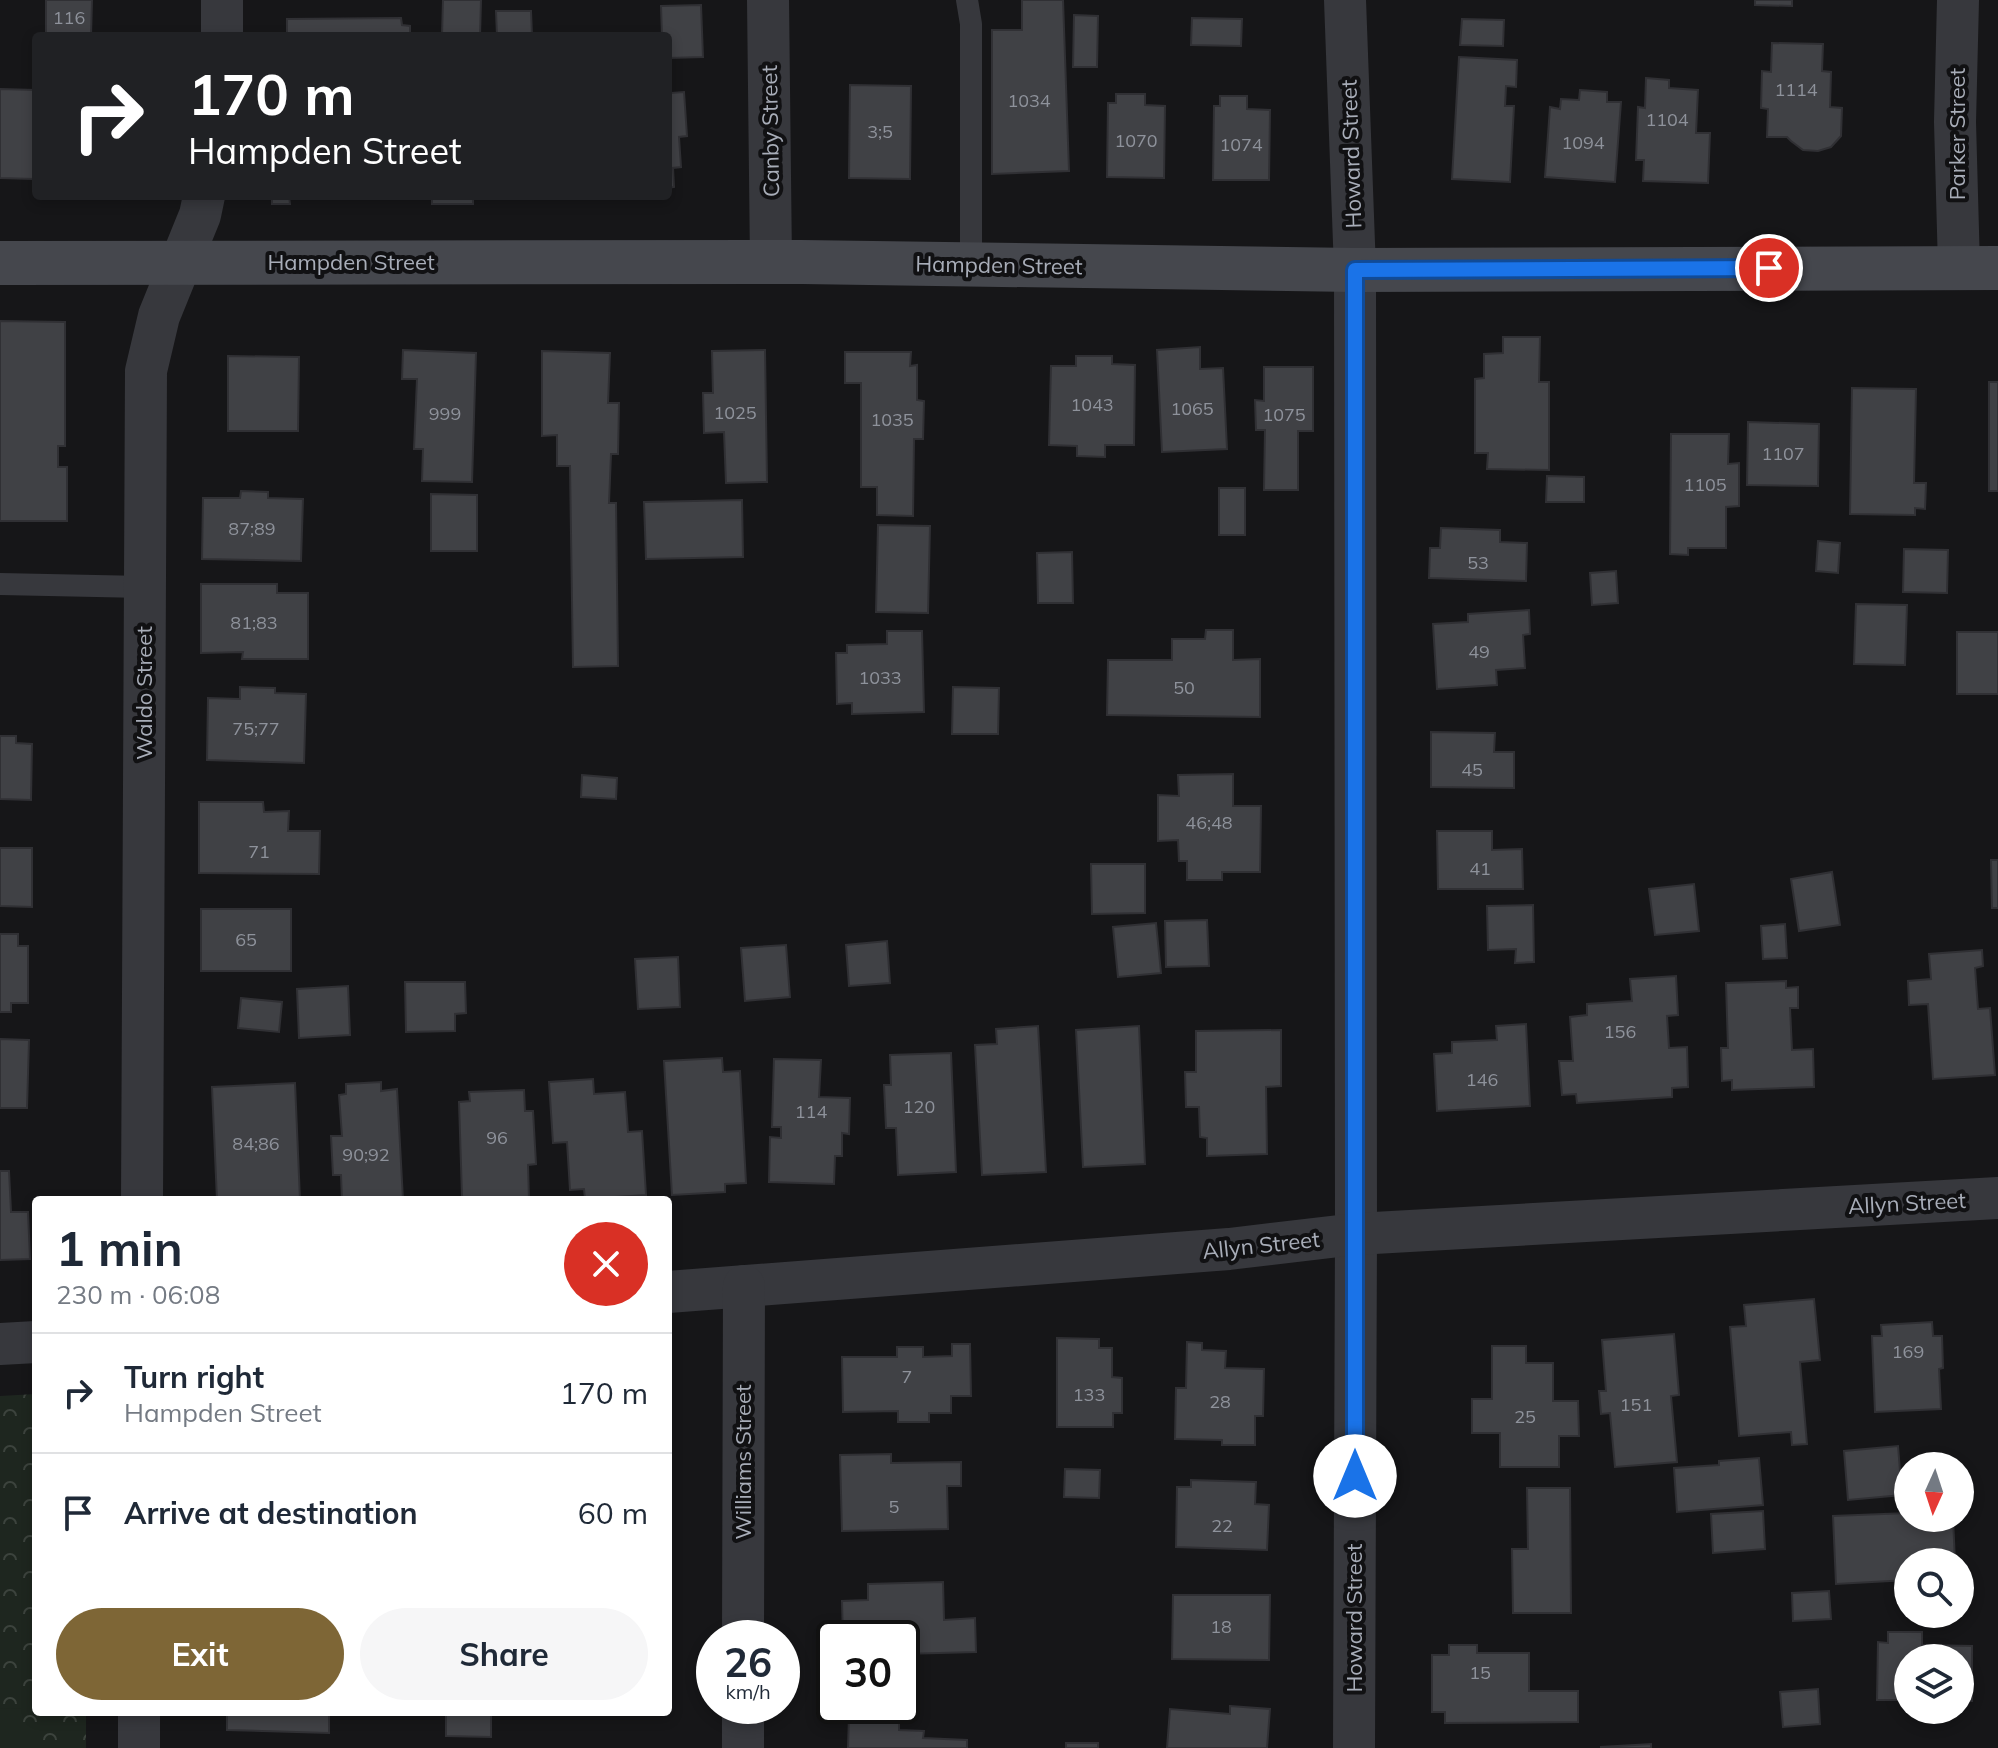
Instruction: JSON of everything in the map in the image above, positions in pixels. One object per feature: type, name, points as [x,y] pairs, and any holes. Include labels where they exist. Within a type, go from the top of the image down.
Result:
[{"type":"main road","name":"Hampden Street","points":[[0,263],[771,262],[1355,270],[1979,268]]},
{"type":"street","points":[[222,0],[222,32]]},
{"type":"street","name":"Canby Street","points":[[768,0],[771,262]]},
{"type":"street","name":"Howard Street","points":[[1345,0],[1355,270],[1354,1748]]},
{"type":"street","name":"Parker Street","points":[[1958,0],[1955,122],[1979,268]]},
{"type":"street","name":"Waldo Street","points":[[142,1196],[146,371],[159,316],[203,200]]},
{"type":"street","name":"Allyn Street","points":[[672,1292],[1229,1249],[1356,1234],[1998,1198]]},
{"type":"street","name":"Williams Street","points":[[743,1620],[744,1286]]},
{"type":"street","points":[[0,1344],[32,1342]]},
{"type":"street","points":[[139,1716],[139,1748]]},
{"type":"street","points":[[743,1724],[743,1748]]},
{"type":"lane","points":[[967,0],[971,24],[971,265]]},
{"type":"lane","points":[[0,584],[144,587]]},
{"type":"green space","points":[[32,1394],[32,1716],[86,1716],[86,1748],[0,1748],[0,1396]]},
{"type":"green space","points":[[0,1708],[21,1709],[21,1748],[0,1748]]},
{"type":"building","points":[[46,0],[92,0],[91,32],[46,32]]},
{"type":"building","points":[[443,0],[481,0],[480,32],[442,32]]},
{"type":"building","points":[[1022,0],[1063,0],[1069,171],[992,174],[992,30],[1022,30]]},
{"type":"building","points":[[1755,0],[1792,0],[1792,6],[1755,5]]},
{"type":"building","points":[[701,5],[703,57],[672,58],[672,32],[662,32],[661,6]]},
{"type":"building","points":[[496,11],[531,11],[532,32],[497,32]]},
{"type":"building","points":[[1074,15],[1098,16],[1097,67],[1073,67]]},
{"type":"building","points":[[401,18],[402,25],[410,26],[410,32],[287,32],[287,19]]},
{"type":"building","points":[[1192,18],[1242,19],[1241,46],[1191,45]]},
{"type":"building","points":[[1462,19],[1504,20],[1503,46],[1460,45]]},
{"type":"building","points":[[1772,43],[1823,44],[1822,71],[1831,72],[1830,107],[1842,108],[1841,136],[1831,147],[1818,151],[1803,150],[1787,137],[1767,137],[1768,109],[1761,108],[1762,71],[1771,72]]},
{"type":"building","points":[[1459,57],[1517,60],[1516,87],[1506,86],[1505,106],[1514,106],[1510,182],[1452,179]]},
{"type":"building","points":[[1646,78],[1669,80],[1669,88],[1698,90],[1696,133],[1710,133],[1708,183],[1643,181],[1644,160],[1636,160],[1638,107],[1645,108]]},
{"type":"building","points":[[850,85],[911,86],[910,179],[849,178]]},
{"type":"building","points":[[0,89],[32,90],[32,179],[0,178]]},
{"type":"building","points":[[1580,90],[1607,92],[1607,102],[1621,102],[1615,182],[1545,177],[1550,107],[1560,109],[1561,99],[1579,100]]},
{"type":"building","points":[[684,92],[687,136],[679,137],[681,167],[673,168],[672,187],[672,93]]},
{"type":"building","points":[[1116,94],[1145,94],[1145,105],[1165,106],[1164,178],[1107,177],[1108,103],[1116,103]]},
{"type":"building","points":[[1220,96],[1247,96],[1247,109],[1270,110],[1269,180],[1213,180],[1214,106],[1220,106]]},
{"type":"building","points":[[272,200],[290,200],[290,204],[272,204]]},
{"type":"building","points":[[432,200],[473,200],[473,204],[432,204]]},
{"type":"building","points":[[0,321],[65,322],[65,446],[58,446],[58,467],[67,467],[67,521],[0,521]]},
{"type":"building","points":[[1503,337],[1540,337],[1539,382],[1549,382],[1549,470],[1487,469],[1488,453],[1475,453],[1475,379],[1484,378],[1484,354],[1503,353]]},
{"type":"building","points":[[1200,347],[1200,369],[1223,368],[1227,449],[1162,452],[1157,350]]},
{"type":"building","points":[[403,350],[476,353],[472,482],[422,481],[423,449],[414,449],[417,379],[402,379]]},
{"type":"building","points":[[765,350],[767,482],[726,483],[724,432],[704,433],[703,393],[713,393],[712,351]]},
{"type":"building","points":[[542,351],[610,353],[608,403],[619,403],[618,454],[611,454],[609,503],[616,503],[618,666],[573,667],[570,466],[557,466],[557,435],[542,436]]},
{"type":"building","points":[[845,352],[911,352],[910,366],[917,365],[917,400],[924,401],[923,439],[914,439],[913,516],[877,515],[877,487],[861,487],[861,383],[845,383]]},
{"type":"building","points":[[228,356],[299,357],[298,431],[228,431]]},
{"type":"building","points":[[1076,356],[1112,356],[1112,364],[1135,365],[1134,445],[1105,445],[1105,457],[1077,456],[1077,446],[1049,445],[1051,366],[1076,366]]},
{"type":"building","points":[[1264,367],[1313,367],[1313,431],[1298,431],[1298,490],[1264,490],[1265,430],[1256,430],[1255,400],[1264,401]]},
{"type":"building","points":[[1989,382],[1998,382],[1998,491],[1989,491]]},
{"type":"building","points":[[1852,388],[1916,389],[1914,483],[1926,483],[1925,509],[1915,508],[1915,515],[1850,514]]},
{"type":"building","points":[[1748,422],[1819,424],[1818,486],[1747,485]]},
{"type":"building","points":[[1671,434],[1729,434],[1728,464],[1739,463],[1739,506],[1726,507],[1726,548],[1688,548],[1688,555],[1670,554]]},
{"type":"building","points":[[1547,476],[1584,477],[1584,502],[1546,502]]},
{"type":"building","points":[[1219,488],[1245,488],[1245,535],[1219,535]]},
{"type":"building","points":[[241,491],[268,492],[268,498],[303,499],[301,561],[202,559],[203,498],[240,498]]},
{"type":"building","points":[[431,494],[477,495],[477,551],[431,551]]},
{"type":"building","points":[[742,500],[743,557],[646,559],[644,502]]},
{"type":"building","points":[[878,525],[930,526],[928,613],[876,612]]},
{"type":"building","points":[[1441,528],[1500,530],[1500,542],[1527,543],[1526,581],[1429,578],[1430,548],[1440,548]]},
{"type":"building","points":[[1818,541],[1840,543],[1838,573],[1816,571]]},
{"type":"building","points":[[1904,549],[1948,550],[1947,593],[1903,592]]},
{"type":"building","points":[[1072,552],[1073,603],[1038,603],[1037,553]]},
{"type":"building","points":[[1616,571],[1618,603],[1592,605],[1590,573]]},
{"type":"building","points":[[201,584],[277,584],[277,593],[308,593],[308,659],[242,659],[243,652],[201,653]]},
{"type":"building","points":[[1856,604],[1907,605],[1905,665],[1854,664]]},
{"type":"building","points":[[1529,610],[1530,634],[1523,635],[1525,668],[1496,670],[1497,685],[1437,689],[1433,624],[1468,622],[1468,614]]},
{"type":"building","points":[[1206,630],[1233,630],[1233,660],[1260,659],[1260,717],[1107,715],[1108,660],[1172,660],[1172,639],[1205,639]]},
{"type":"building","points":[[887,631],[922,631],[924,712],[852,714],[852,703],[837,704],[836,653],[847,653],[847,645],[887,644]]},
{"type":"building","points":[[1957,632],[1998,632],[1998,694],[1957,694]]},
{"type":"building","points":[[240,687],[275,688],[275,693],[306,694],[304,763],[207,760],[208,698],[240,699]]},
{"type":"building","points":[[953,687],[999,688],[998,734],[952,734]]},
{"type":"building","points":[[1431,732],[1495,733],[1494,752],[1514,752],[1514,788],[1431,787]]},
{"type":"building","points":[[0,736],[16,736],[16,743],[32,744],[31,800],[0,799]]},
{"type":"building","points":[[1233,774],[1233,806],[1261,806],[1260,872],[1222,872],[1222,880],[1187,880],[1187,861],[1179,861],[1178,840],[1158,841],[1158,795],[1179,796],[1178,775]]},
{"type":"building","points":[[582,775],[617,778],[616,799],[581,797]]},
{"type":"building","points":[[199,802],[263,802],[264,812],[289,811],[288,831],[320,831],[319,874],[199,873]]},
{"type":"building","points":[[1437,831],[1492,831],[1492,850],[1522,849],[1523,889],[1438,889]]},
{"type":"building","points":[[0,848],[32,848],[32,907],[0,906]]},
{"type":"building","points":[[1991,860],[1998,860],[1998,908],[1992,908]]},
{"type":"building","points":[[1091,864],[1145,864],[1145,913],[1092,914]]},
{"type":"building","points":[[1832,872],[1840,925],[1799,931],[1791,879]]},
{"type":"building","points":[[1694,884],[1699,931],[1655,935],[1649,889]]},
{"type":"building","points":[[1533,905],[1534,962],[1515,963],[1516,949],[1488,950],[1487,906]]},
{"type":"building","points":[[201,909],[291,909],[291,971],[201,971]]},
{"type":"building","points":[[1207,920],[1209,966],[1166,967],[1165,921]]},
{"type":"building","points":[[1156,923],[1161,973],[1118,977],[1113,927]]},
{"type":"building","points":[[1785,924],[1787,958],[1763,959],[1761,926]]},
{"type":"building","points":[[0,934],[18,934],[18,946],[28,946],[28,1003],[11,1003],[11,1012],[0,1012]]},
{"type":"building","points":[[887,941],[890,983],[849,986],[846,945]]},
{"type":"building","points":[[786,945],[790,997],[745,1001],[741,948]]},
{"type":"building","points":[[1982,950],[1983,966],[1975,968],[1978,1009],[1990,1008],[1995,1075],[1933,1079],[1928,1004],[1909,1005],[1908,981],[1931,979],[1929,954]]},
{"type":"building","points":[[678,957],[680,1007],[638,1009],[635,959]]},
{"type":"building","points":[[1676,976],[1678,1015],[1667,1016],[1669,1048],[1687,1047],[1688,1087],[1672,1088],[1672,1097],[1577,1103],[1576,1094],[1562,1095],[1559,1061],[1573,1061],[1570,1017],[1587,1015],[1587,1004],[1632,1001],[1630,979]]},
{"type":"building","points":[[1786,981],[1786,988],[1798,987],[1798,1008],[1790,1008],[1792,1050],[1813,1049],[1814,1087],[1732,1090],[1732,1080],[1722,1081],[1721,1048],[1728,1048],[1726,983]]},
{"type":"building","points":[[405,982],[465,982],[466,1013],[455,1014],[455,1031],[406,1032]]},
{"type":"building","points":[[348,986],[350,1035],[299,1038],[297,989]]},
{"type":"building","points":[[241,998],[282,1002],[279,1032],[238,1028]]},
{"type":"building","points":[[1526,1024],[1530,1106],[1437,1111],[1434,1054],[1452,1053],[1452,1042],[1497,1040],[1496,1026]]},
{"type":"building","points":[[1038,1026],[1046,1172],[982,1175],[975,1045],[997,1044],[996,1029]]},
{"type":"building","points":[[1139,1026],[1145,1164],[1083,1167],[1076,1030]]},
{"type":"building","points":[[1281,1030],[1281,1086],[1266,1087],[1267,1154],[1207,1156],[1207,1138],[1200,1137],[1199,1107],[1186,1107],[1185,1072],[1196,1072],[1196,1031]]},
{"type":"building","points":[[0,1039],[29,1040],[27,1108],[0,1108]]},
{"type":"building","points":[[951,1053],[956,1172],[898,1175],[896,1128],[886,1128],[884,1085],[891,1085],[890,1055]]},
{"type":"building","points":[[722,1058],[723,1072],[740,1071],[746,1183],[725,1184],[725,1192],[672,1195],[664,1061]]},
{"type":"building","points":[[774,1059],[821,1060],[819,1097],[850,1098],[849,1134],[842,1133],[842,1156],[835,1156],[834,1184],[769,1182],[770,1137],[781,1138],[781,1127],[772,1127]]},
{"type":"building","points":[[593,1079],[594,1094],[625,1092],[628,1132],[642,1131],[646,1195],[585,1196],[584,1189],[570,1190],[567,1142],[553,1143],[549,1082]]},
{"type":"building","points":[[381,1082],[381,1091],[397,1089],[403,1196],[342,1196],[341,1175],[333,1175],[331,1136],[342,1136],[339,1095],[346,1094],[346,1084]]},
{"type":"building","points":[[295,1083],[300,1196],[217,1196],[212,1087]]},
{"type":"building","points":[[524,1090],[525,1111],[533,1111],[536,1164],[528,1165],[529,1196],[462,1196],[459,1102],[470,1101],[469,1092]]},
{"type":"building","points":[[0,1171],[9,1171],[11,1212],[28,1212],[30,1259],[0,1260]]},
{"type":"building","points":[[1814,1299],[1820,1360],[1800,1362],[1807,1444],[1792,1445],[1791,1432],[1739,1436],[1730,1327],[1746,1326],[1744,1305]]},
{"type":"building","points":[[1932,1322],[1933,1336],[1942,1336],[1943,1368],[1939,1369],[1941,1409],[1875,1412],[1872,1336],[1882,1336],[1881,1325]]},
{"type":"building","points":[[1674,1334],[1679,1395],[1671,1396],[1677,1462],[1615,1467],[1610,1413],[1601,1414],[1599,1391],[1606,1391],[1602,1340]]},
{"type":"building","points":[[1057,1338],[1099,1339],[1099,1348],[1112,1348],[1112,1377],[1122,1378],[1122,1413],[1113,1413],[1113,1427],[1057,1427]]},
{"type":"building","points":[[1187,1342],[1202,1343],[1202,1350],[1226,1351],[1225,1368],[1264,1369],[1263,1416],[1255,1416],[1255,1445],[1222,1445],[1222,1440],[1175,1439],[1176,1388],[1186,1388]]},
{"type":"building","points":[[952,1344],[970,1344],[971,1396],[951,1396],[951,1413],[929,1413],[929,1422],[898,1422],[898,1411],[843,1412],[842,1357],[897,1357],[897,1347],[923,1347],[923,1357],[952,1356]]},
{"type":"building","points":[[1492,1346],[1526,1346],[1526,1363],[1553,1363],[1553,1401],[1578,1401],[1579,1436],[1559,1436],[1559,1467],[1500,1467],[1500,1433],[1472,1433],[1472,1399],[1492,1399]]},
{"type":"building","points":[[1898,1446],[1898,1452],[1894,1452],[1894,1496],[1848,1500],[1844,1451]]},
{"type":"building","points":[[891,1454],[891,1463],[961,1462],[961,1486],[947,1486],[948,1529],[842,1531],[840,1455]]},
{"type":"building","points":[[1759,1458],[1763,1505],[1677,1512],[1674,1468]]},
{"type":"building","points":[[1065,1469],[1100,1470],[1099,1498],[1064,1497]]},
{"type":"building","points":[[1191,1480],[1256,1482],[1255,1504],[1269,1505],[1267,1550],[1176,1547],[1177,1487],[1191,1487]]},
{"type":"building","points":[[1527,1488],[1570,1488],[1571,1613],[1513,1613],[1512,1549],[1528,1549]]},
{"type":"building","points":[[1763,1511],[1765,1549],[1713,1553],[1711,1514]]},
{"type":"building","points":[[1894,1514],[1894,1532],[1954,1532],[1954,1548],[1894,1548],[1894,1581],[1836,1584],[1833,1516]]},
{"type":"building","points":[[943,1582],[944,1620],[975,1618],[976,1652],[920,1654],[920,1620],[843,1620],[842,1601],[868,1600],[868,1584]]},
{"type":"building","points":[[1829,1591],[1831,1619],[1793,1621],[1792,1593]]},
{"type":"building","points":[[1173,1595],[1270,1595],[1269,1660],[1172,1659]]},
{"type":"building","points":[[1888,1632],[1922,1632],[1922,1644],[1894,1644],[1894,1700],[1877,1700],[1878,1642],[1888,1643]]},
{"type":"building","points":[[1449,1645],[1477,1645],[1477,1653],[1529,1653],[1529,1691],[1578,1691],[1578,1722],[1445,1723],[1445,1712],[1432,1712],[1432,1655],[1449,1655]]},
{"type":"building","points":[[1818,1689],[1820,1724],[1783,1727],[1780,1692]]},
{"type":"building","points":[[1230,1706],[1270,1709],[1267,1748],[1167,1748],[1170,1709],[1230,1714]]},
{"type":"building","points":[[227,1716],[329,1716],[329,1733],[227,1730]]},
{"type":"building","points":[[446,1716],[491,1716],[491,1737],[446,1736]]},
{"type":"building","points":[[849,1724],[899,1724],[899,1730],[924,1731],[923,1738],[967,1740],[967,1748],[848,1748]]},
{"type":"building","points":[[1066,1743],[1098,1743],[1098,1748],[1066,1748]]},
{"type":"building","points":[[1651,1744],[1651,1748],[1601,1748],[1601,1747]]},
{"type":"route","points":[[1355,1476],[1355,270],[1769,268]]}]
